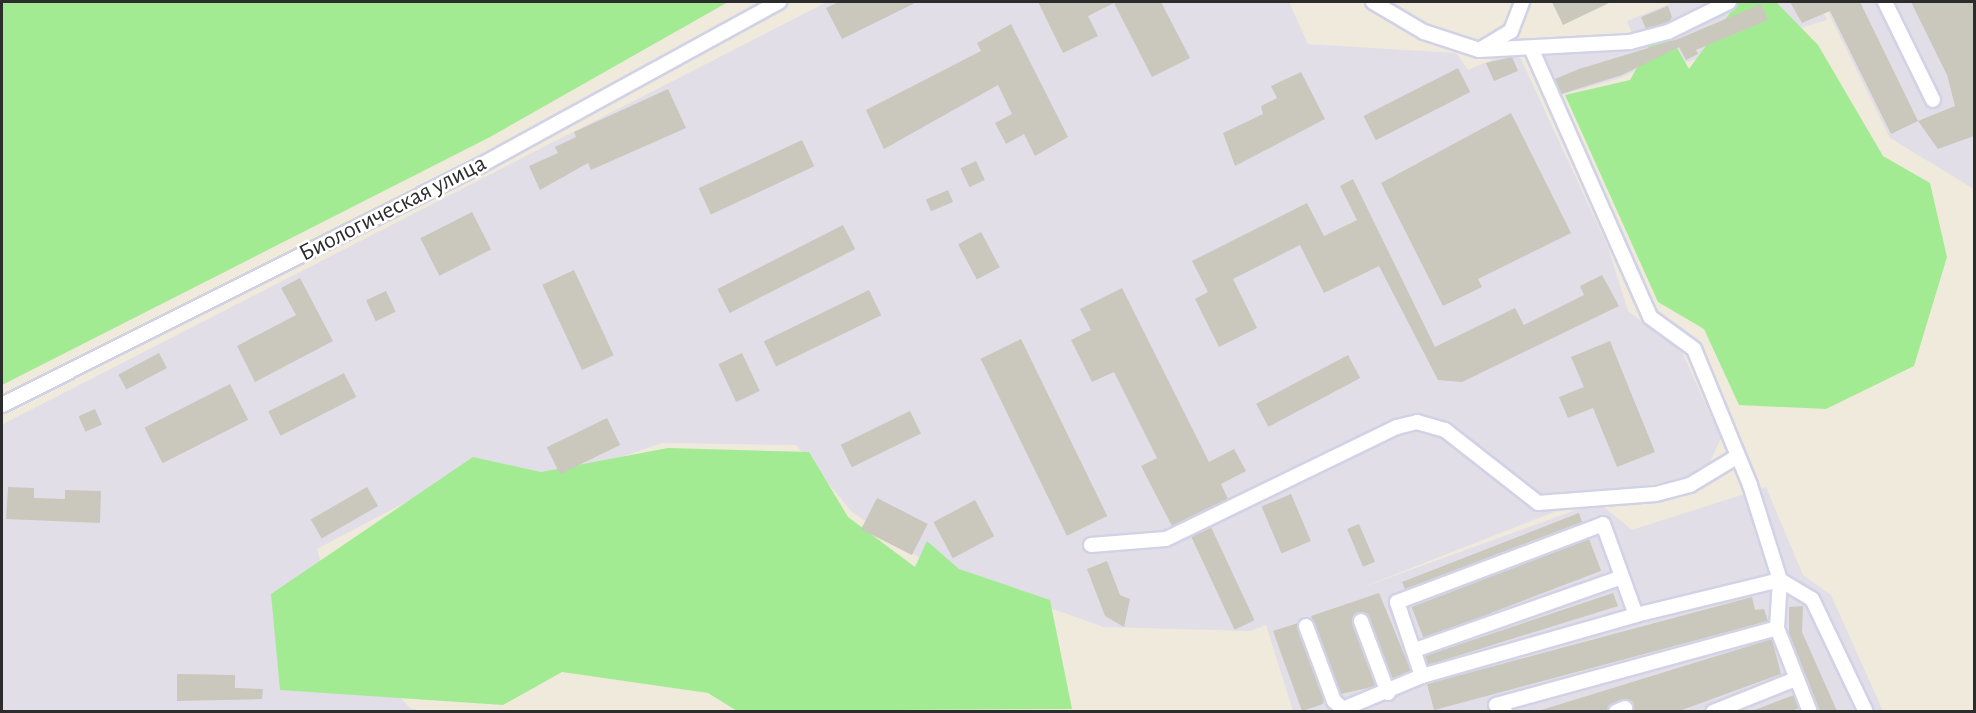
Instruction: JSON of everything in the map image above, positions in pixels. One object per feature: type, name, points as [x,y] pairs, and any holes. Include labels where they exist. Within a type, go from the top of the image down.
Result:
[{"type":"street","name":"Биологическая улица","points":[[2,405],[481,165],[779,2]]},
{"type":"street","points":[[1373,2],[1424,32],[1479,50],[1630,42],[1668,32],[1729,2]]},
{"type":"street","points":[[1479,50],[1511,31],[1522,2]]},
{"type":"street","points":[[1885,2],[1933,100]]},
{"type":"street","points":[[1532,48],[1650,317],[1694,349],[1738,456],[1780,580],[1777,628],[1810,711]]},
{"type":"street","points":[[1091,545],[1166,539],[1397,427],[1417,422],[1445,430],[1538,503],[1656,494],[1690,485],[1738,456]]},
{"type":"street","points":[[1422,676],[1397,602],[1603,524],[1636,615]]},
{"type":"street","points":[[1415,650],[1622,577]]},
{"type":"street","points":[[1306,626],[1334,701],[1343,709],[1389,693],[1422,676],[1636,615],[1780,580],[1812,599],[1866,711]]},
{"type":"street","points":[[1361,621],[1389,693]]},
{"type":"street","points":[[1505,711],[1496,705],[1777,628]]},
{"type":"street","points":[[1713,711],[1796,680]]},
{"type":"shaded area","points":[[827,2],[1289,2],[1308,44],[1456,53],[1468,70],[1510,52],[1521,59],[1608,247],[1628,311],[1682,352],[1721,438],[1710,462],[1679,480],[1605,492],[1358,589],[1598,502],[1632,530],[1766,487],[1803,575],[1831,595],[1883,711],[1293,711],[1266,625],[1251,631],[1104,627],[935,568],[852,512],[796,445],[662,443],[542,484],[478,464],[317,549],[342,634],[410,708],[422,711],[2,711],[3,424]]},
{"type":"shaded area","points":[[1674,2],[1819,2],[1827,20],[1683,63],[1675,52],[1620,78],[1558,96],[1539,55],[1613,50],[1636,44],[1627,21]]},
{"type":"shaded area","points":[[1823,2],[1974,2],[1974,189],[1890,138]]},
{"type":"green space","points":[[2,2],[728,2],[490,137],[2,385]]},
{"type":"green space","points":[[1738,2],[1776,2],[1818,45],[1883,156],[1930,183],[1947,257],[1914,366],[1826,409],[1739,405],[1704,329],[1658,302],[1565,95],[1630,80],[1653,39],[1673,41],[1689,69]]},
{"type":"green space","points":[[668,448],[809,452],[848,517],[915,567],[927,541],[959,569],[1050,600],[1072,709],[737,711],[708,693],[562,672],[503,705],[280,690],[271,594],[473,457],[541,472]]},
{"type":"building","points":[[839,2],[917,2],[842,39],[826,8]]},
{"type":"building","points":[[1038,2],[1161,2],[1190,58],[1152,77],[1114,3],[1088,16],[1098,36],[1063,53]]},
{"type":"building","points":[[1552,2],[1611,2],[1563,25]]},
{"type":"building","points":[[1790,2],[1860,2],[1918,121],[1891,134],[1830,11],[1802,23]]},
{"type":"building","points":[[1911,2],[1974,2],[1974,136],[1938,149],[1918,121],[1955,106],[1947,75]]},
{"type":"building","points":[[1761,4],[1768,20],[1696,50],[1698,54],[1686,60],[1679,47],[1622,75],[1561,94],[1557,85],[1555,79],[1579,69],[1678,39]]},
{"type":"building","points":[[1668,6],[1672,17],[1669,22],[1646,29],[1641,17]]},
{"type":"building","points":[[1011,24],[1068,137],[1035,156],[1024,134],[1006,144],[995,123],[1012,114],[998,85],[884,149],[866,110],[981,51],[977,43]]},
{"type":"building","points":[[1512,57],[1518,71],[1494,81],[1486,63]]},
{"type":"building","points":[[1458,68],[1470,92],[1376,140],[1364,116]]},
{"type":"building","points":[[1301,72],[1325,119],[1235,166],[1223,133],[1263,114],[1261,106],[1277,98],[1271,86]]},
{"type":"building","points":[[668,89],[686,128],[591,170],[588,163],[540,190],[529,166],[558,153],[555,147],[576,137],[574,132]]},
{"type":"building","points":[[1511,113],[1571,233],[1478,279],[1482,287],[1443,306],[1381,183]]},
{"type":"building","points":[[802,140],[814,166],[711,214],[699,188]]},
{"type":"building","points":[[976,161],[985,180],[969,187],[961,168]]},
{"type":"building","points":[[1353,179],[1435,347],[1515,308],[1524,325],[1584,295],[1580,286],[1602,275],[1619,306],[1462,382],[1438,380],[1379,266],[1324,293],[1300,245],[1233,279],[1257,328],[1219,347],[1195,299],[1208,292],[1192,261],[1307,203],[1324,236],[1357,220],[1340,186]]},
{"type":"building","points":[[948,190],[953,202],[931,211],[926,199]]},
{"type":"building","points":[[472,212],[491,249],[439,276],[420,238]]},
{"type":"building","points":[[843,225],[855,249],[730,313],[717,289]]},
{"type":"building","points":[[981,232],[1000,267],[977,280],[958,244]]},
{"type":"building","points":[[574,270],[614,355],[582,370],[542,285]]},
{"type":"building","points":[[300,278],[333,341],[255,382],[237,346],[296,315],[281,288]]},
{"type":"building","points":[[1122,288],[1209,462],[1234,449],[1246,471],[1221,484],[1228,499],[1172,526],[1141,466],[1157,458],[1114,372],[1092,382],[1071,340],[1091,330],[1080,309]]},
{"type":"building","points":[[869,290],[881,315],[776,366],[764,341]]},
{"type":"building","points":[[386,291],[396,312],[376,321],[366,300]]},
{"type":"building","points":[[1021,339],[1107,516],[1067,536],[981,359]]},
{"type":"building","points":[[1610,341],[1655,452],[1617,467],[1593,408],[1568,418],[1559,397],[1584,387],[1571,357]]},
{"type":"building","points":[[159,353],[167,368],[126,390],[118,375]]},
{"type":"building","points":[[742,353],[760,391],[736,402],[718,364]]},
{"type":"building","points":[[1348,355],[1360,378],[1268,427],[1256,404]]},
{"type":"building","points":[[344,373],[356,397],[281,436],[268,412]]},
{"type":"building","points":[[230,384],[248,420],[163,463],[144,428]]},
{"type":"building","points":[[95,409],[102,425],[85,432],[79,416]]},
{"type":"building","points":[[910,411],[921,433],[852,467],[841,445]]},
{"type":"building","points":[[607,418],[620,445],[560,474],[547,447]]},
{"type":"building","points":[[8,487],[34,488],[34,498],[65,499],[65,490],[101,491],[100,523],[6,519]]},
{"type":"building","points":[[367,487],[378,506],[322,539],[311,520]]},
{"type":"building","points":[[1291,494],[1311,541],[1281,553],[1262,507]]},
{"type":"building","points":[[877,498],[928,524],[912,555],[861,529]]},
{"type":"building","points":[[975,500],[994,536],[953,558],[934,522]]},
{"type":"building","points":[[1579,513],[1582,522],[1405,589],[1402,582]]},
{"type":"building","points":[[1359,524],[1375,562],[1363,567],[1347,529]]},
{"type":"building","points":[[1211,527],[1255,620],[1235,630],[1191,536]]},
{"type":"building","points":[[1589,539],[1601,571],[1424,639],[1412,607]]},
{"type":"building","points":[[1107,561],[1120,595],[1130,599],[1124,627],[1105,616],[1087,569]]},
{"type":"building","points":[[1379,593],[1411,671],[1392,679],[1369,618],[1358,612],[1352,624],[1376,686],[1341,694],[1311,616]]},
{"type":"building","points":[[1613,593],[1618,606],[1428,665],[1425,656]]},
{"type":"building","points":[[1752,597],[1755,610],[1764,609],[1768,621],[1434,710],[1427,684]]},
{"type":"building","points":[[1803,606],[1802,632],[1837,711],[1820,711],[1789,633],[1789,607]]},
{"type":"building","points":[[1298,623],[1324,699],[1323,704],[1302,711],[1273,631]]},
{"type":"building","points":[[1772,639],[1781,674],[1679,711],[1633,711],[1633,704],[1625,699],[1607,711],[1538,711]]},
{"type":"building","points":[[177,674],[235,675],[235,688],[263,689],[262,699],[177,701]]},
{"type":"building","points":[[1794,695],[1799,708],[1792,711],[1752,711]]}]
